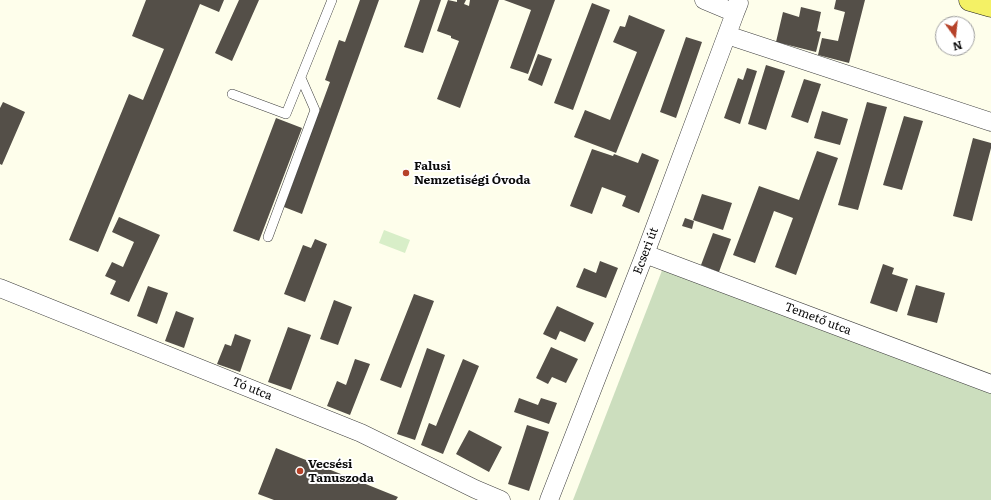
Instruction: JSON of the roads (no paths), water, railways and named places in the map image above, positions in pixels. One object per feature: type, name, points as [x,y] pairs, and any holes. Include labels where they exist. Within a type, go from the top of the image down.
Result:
[{"type":"main road","points":[[970,0],[991,6]]},
{"type":"street","points":[[704,0],[741,4]]},
{"type":"street","name":"Ecseri út","points":[[549,500],[645,254],[727,35],[741,4]]},
{"type":"street","points":[[727,35],[991,122]]},
{"type":"street","name":"Temető utca","points":[[645,254],[991,384]]},
{"type":"street","name":"Tó utca","points":[[0,288],[361,433],[470,495],[501,500]]},
{"type":"lane","points":[[232,94],[286,114],[332,0]]},
{"type":"lane","points":[[268,237],[315,110],[301,78]]},
{"type":"place","name":"Falusi Nemzetiségi Óvoda","points":[[406,173]]},
{"type":"place","name":"Vecsési Tanuszoda","points":[[300,471]]}]
